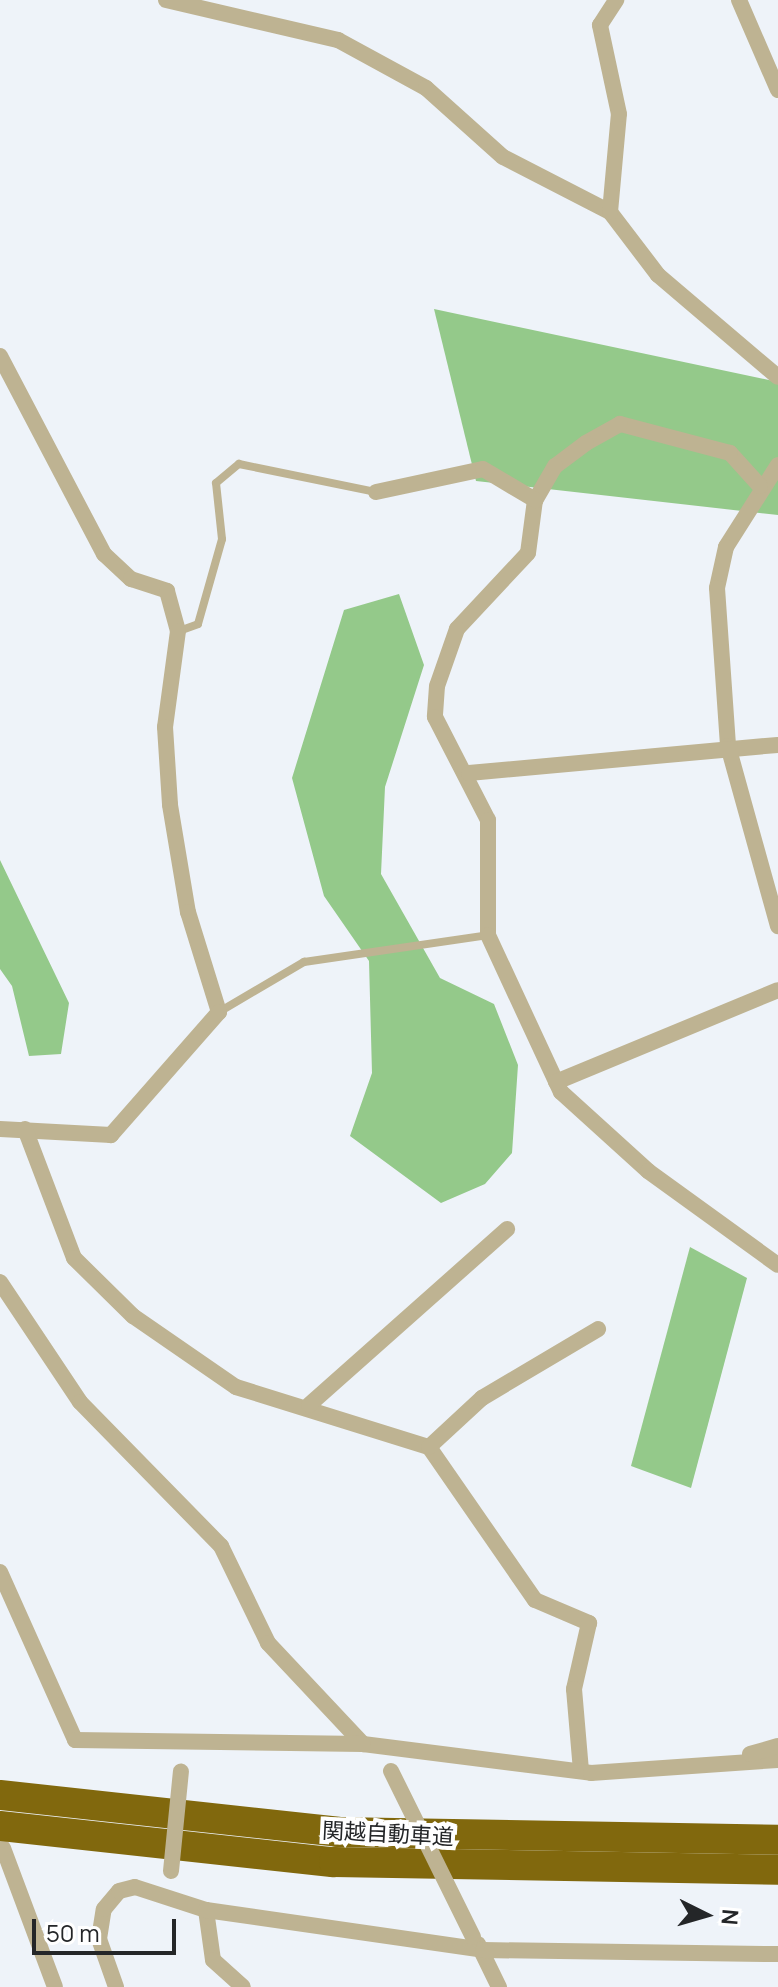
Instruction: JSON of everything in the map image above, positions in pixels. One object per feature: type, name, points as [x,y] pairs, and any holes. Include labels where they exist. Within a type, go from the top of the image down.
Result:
[{"type":"highway","name":"関越自動車道","points":[[0,1795],[338,1832],[778,1840]]},
{"type":"highway","name":"関越自動車道","points":[[2,1837],[334,1862],[778,1870]]},
{"type":"street","points":[[166,0],[338,40],[426,88],[503,157],[610,212],[658,275],[778,377]]},
{"type":"street","points":[[610,212],[619,114],[600,25],[616,0]]},
{"type":"street","points":[[739,0],[778,90]]},
{"type":"street","points":[[0,356],[104,554],[131,579],[167,591],[178,631],[165,727],[170,805],[188,912],[219,1012],[125,1127],[111,1135],[0,1129]]},
{"type":"street","points":[[760,486],[730,453],[620,424],[555,466],[535,500],[528,553],[457,629],[437,686],[443,744],[469,773],[488,820],[488,935],[556,1082],[648,1171],[778,1265]]},
{"type":"street","points":[[778,465],[760,486],[726,547],[717,588],[728,746],[778,926]]},
{"type":"street","points":[[376,492],[483,469],[535,500]]},
{"type":"street","points":[[469,773],[728,746],[778,745]]},
{"type":"street","points":[[556,1082],[778,990]]},
{"type":"street","points":[[25,1129],[74,1258],[133,1316],[236,1387],[309,1405],[429,1447],[535,1600],[589,1623],[574,1689],[581,1771]]},
{"type":"street","points":[[309,1405],[507,1229]]},
{"type":"street","points":[[0,1282],[80,1402],[221,1546],[268,1643],[391,1771],[499,1987]]},
{"type":"street","points":[[429,1447],[482,1398],[598,1329]]},
{"type":"street","points":[[0,1572],[75,1740],[184,1746],[370,1748],[581,1771],[778,1760]]},
{"type":"street","points":[[168,1893],[184,1746]]},
{"type":"street","points":[[721,1762],[778,1746]]},
{"type":"street","points":[[2,1837],[4,1872],[55,1987]]},
{"type":"street","points":[[116,1987],[99,1939],[104,1909],[119,1891],[168,1893],[206,1910],[478,1943],[778,1954]]},
{"type":"street","points":[[206,1910],[213,1960],[243,1987]]},
{"type":"lane","points":[[178,631],[198,624],[222,539],[216,483],[239,464],[376,492]]},
{"type":"lane","points":[[219,1012],[304,962],[488,935]]},
{"type":"green space","points":[[434,309],[778,382],[778,515],[476,481]]},
{"type":"green space","points":[[399,594],[424,665],[385,787],[381,874],[440,978],[494,1004],[518,1065],[512,1153],[485,1184],[441,1203],[350,1136],[372,1073],[369,961],[324,896],[292,778],[344,610]]},
{"type":"green space","points":[[0,860],[69,1003],[61,1054],[29,1056],[12,986],[0,969]]},
{"type":"green space","points":[[690,1247],[747,1278],[691,1488],[631,1466]]}]
